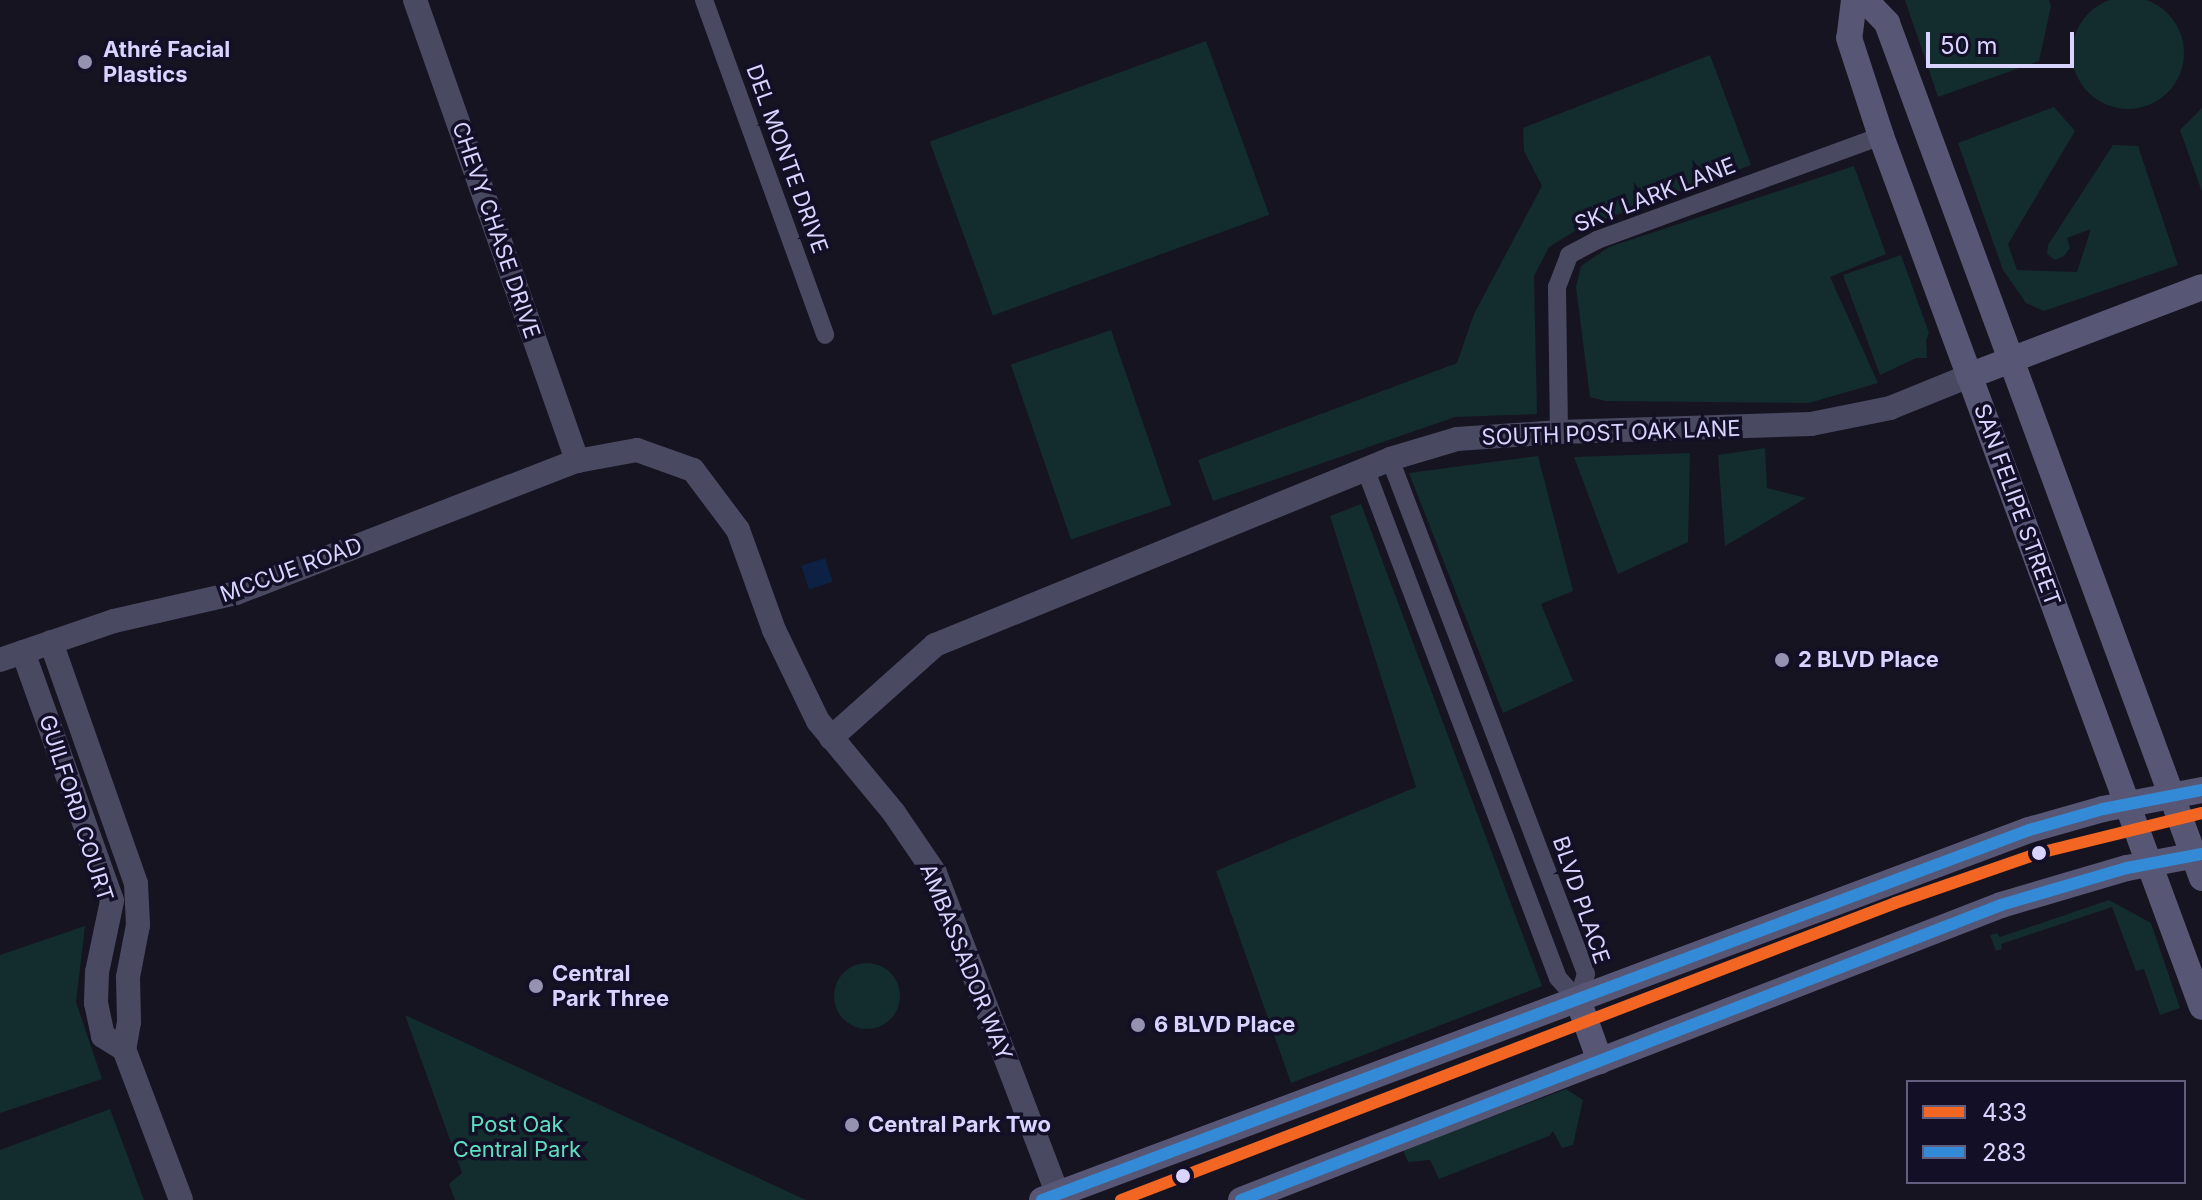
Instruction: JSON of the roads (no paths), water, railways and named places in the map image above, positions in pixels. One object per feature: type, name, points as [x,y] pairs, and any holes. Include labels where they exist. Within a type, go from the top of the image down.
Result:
[{"type":"main road","name":"SAN FELIPE STREET","points":[[1854,0],[1849,38],[1881,136],[2202,1007]]},
{"type":"main road","name":"SAN FELIPE STREET","points":[[1865,0],[1887,23],[2009,360],[2171,796],[2199,863]]},
{"type":"main road","name":"SOUTH POST OAK LANE","points":[[1969,376],[2202,287]]},
{"type":"main road","points":[[1053,1198],[2029,830],[2127,804],[2202,790]]},
{"type":"main road","points":[[1241,1200],[2001,905],[2149,864],[2199,863]]},
{"type":"main road","points":[[1578,1000],[1600,1061]]},
{"type":"street","name":"CHEVY CHASE DRIVE","points":[[415,0],[577,461]]},
{"type":"street","name":"DEL MONTE DRIVE","points":[[704,0],[825,335]]},
{"type":"street","name":"SKY LARK LANE","points":[[1559,432],[1557,287],[1569,255],[1597,240],[1881,136]]},
{"type":"street","name":"SOUTH POST OAK LANE","points":[[831,738],[935,645],[1390,459],[1457,439],[1559,432],[1811,424],[1890,408],[1969,376]]},
{"type":"street","name":"AMBASSADOR WAY","points":[[577,461],[637,450],[693,470],[738,530],[774,630],[818,721],[894,813],[935,873],[1053,1198]]},
{"type":"street","name":"BLVD PLACE","points":[[1390,459],[1584,968],[1586,974],[1578,1000]]},
{"type":"street","name":"MCCUE ROAD","points":[[11,656],[114,621],[236,593],[577,461]]},
{"type":"street","name":"BLVD PLACE","points":[[1365,468],[1558,978],[1578,1000]]},
{"type":"street","name":"GUILFORD COURT","points":[[51,642],[139,901],[128,977],[129,1022],[124,1049],[181,1200]]},
{"type":"street","name":"GUILFORD COURT","points":[[11,656],[52,735],[112,901],[97,972],[96,1003],[103,1036],[124,1049]]},
{"type":"street","points":[[52,735],[80,724]]},
{"type":"water","points":[[825,558],[833,582],[809,590],[801,566]]},
{"type":"place","name":"Athré Facial Plastics","points":[[85,62]]},
{"type":"place","name":"2 BLVD Place","points":[[1782,660]]},
{"type":"place","name":"Central Park Three","points":[[536,986]]},
{"type":"place","name":"6 BLVD Place","points":[[1138,1025]]},
{"type":"place","name":"Central Park Two","points":[[852,1125]]},
{"type":"park label","name":"Post Oak Central Park","points":[[517,1136]]}]
